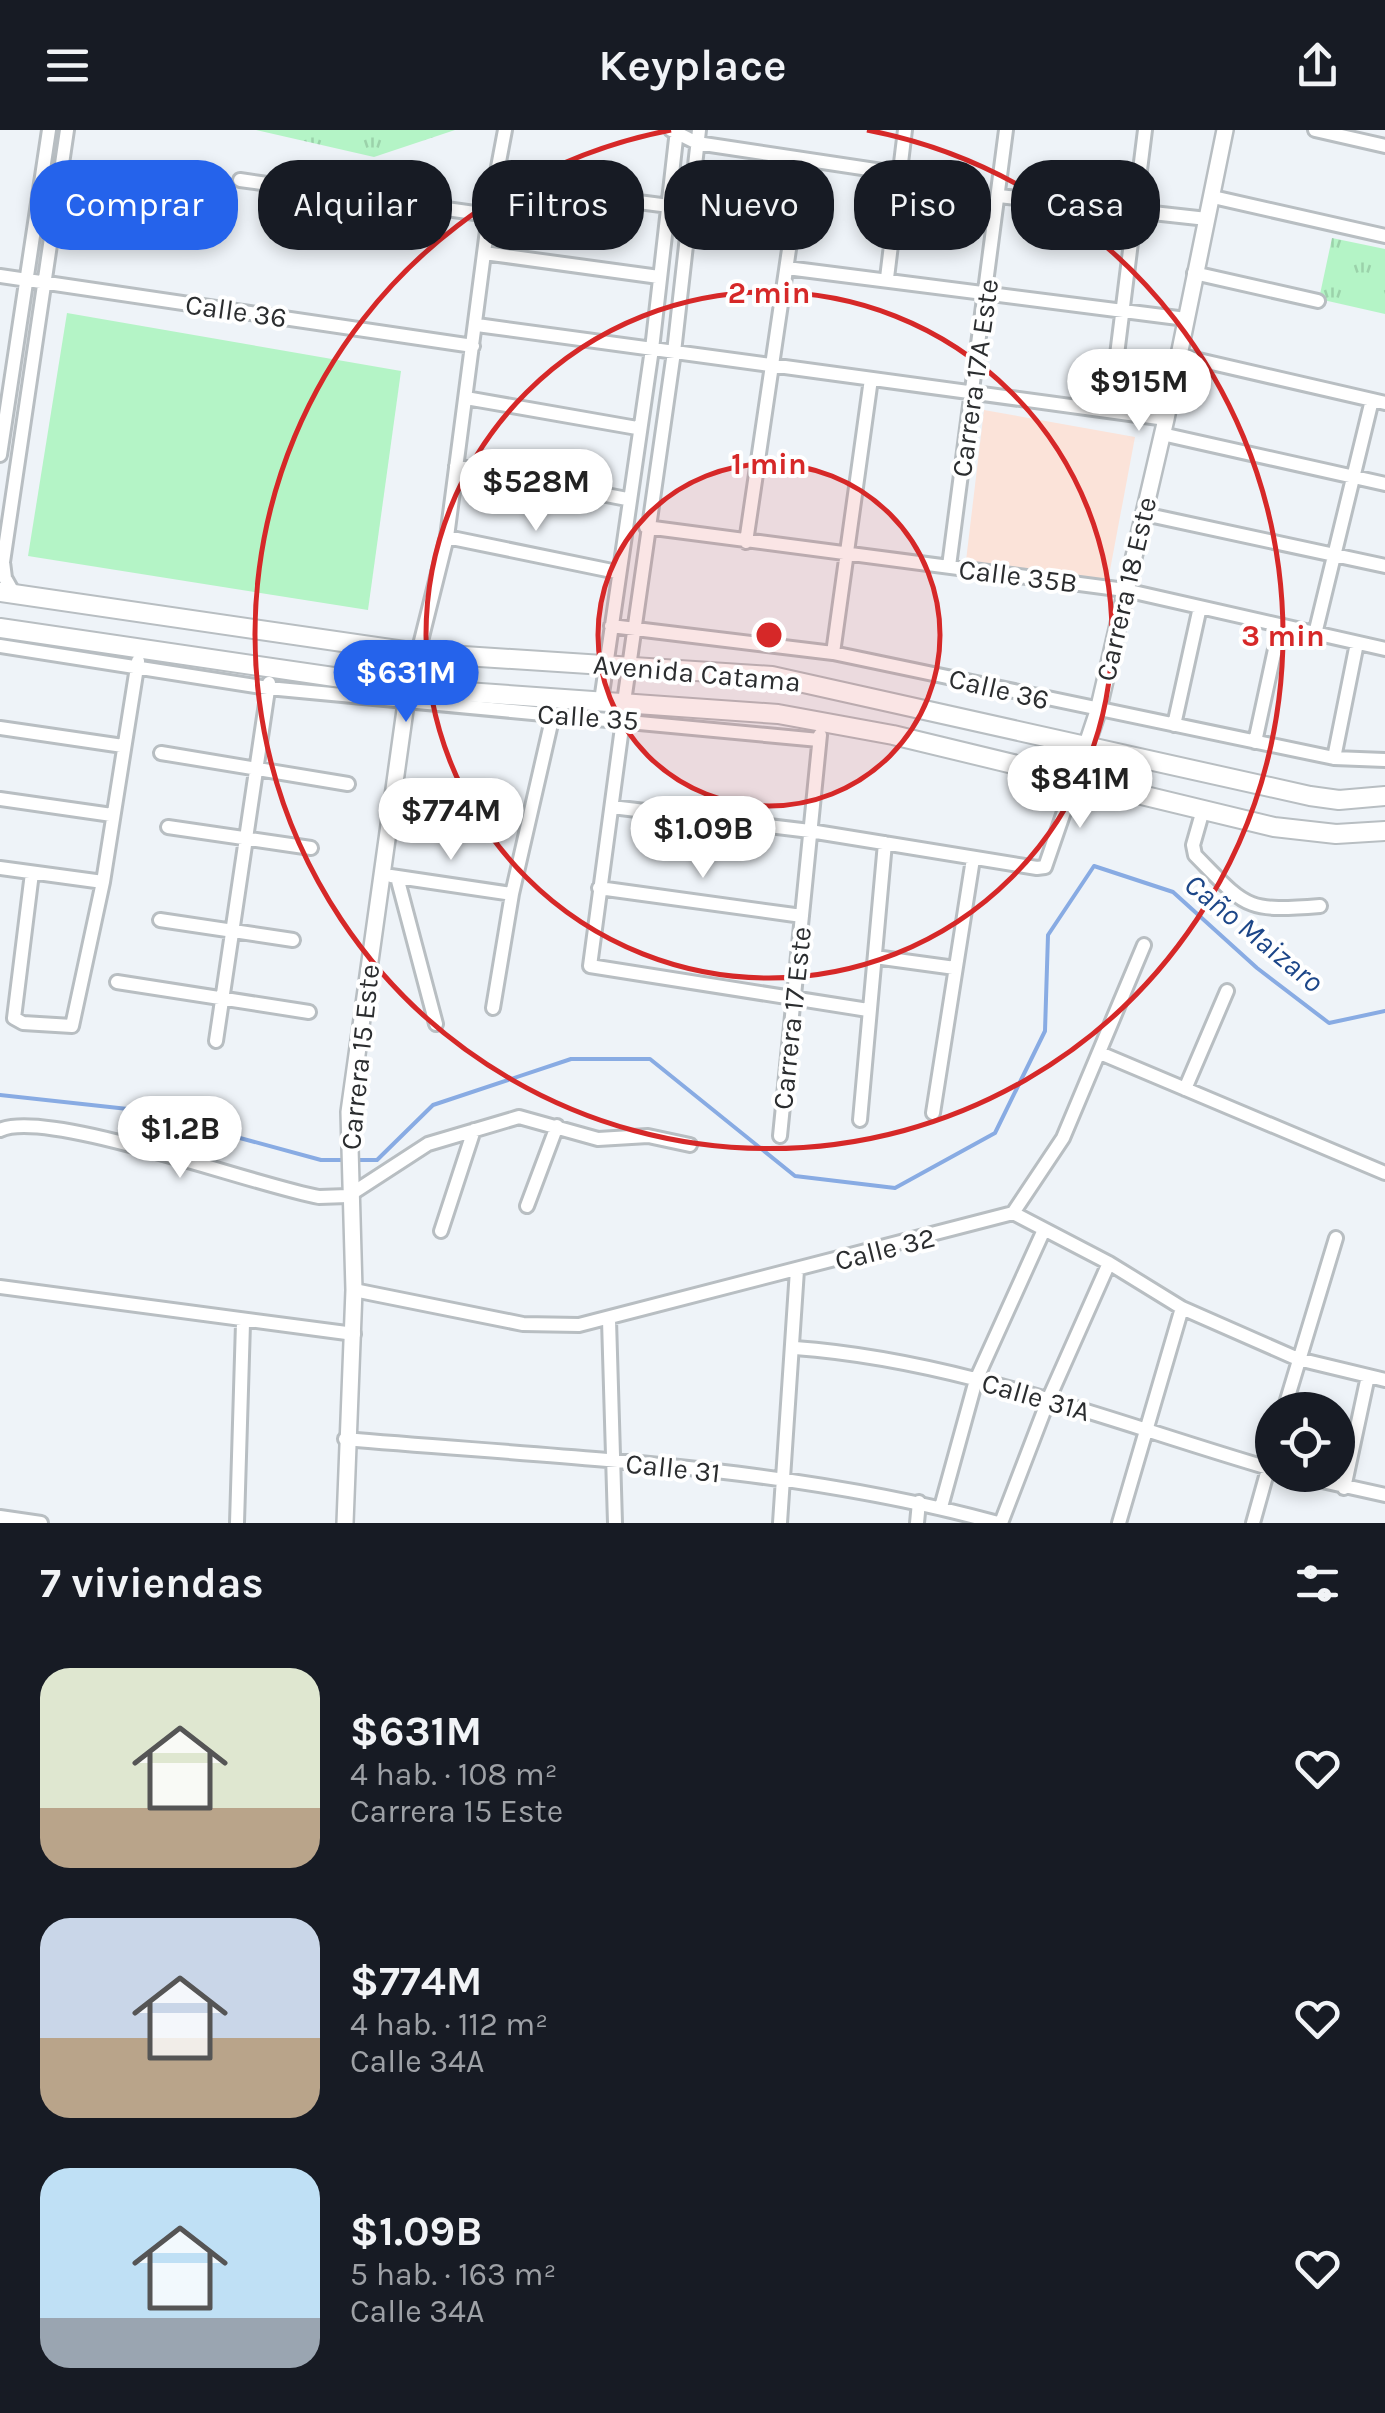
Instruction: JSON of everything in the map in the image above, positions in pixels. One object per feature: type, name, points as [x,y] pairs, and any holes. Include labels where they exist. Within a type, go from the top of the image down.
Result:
[{"type":"main road","name":"Avenida Catama","points":[[7,593],[418,654],[772,676],[1310,796],[1340,800],[1385,796]]},
{"type":"main road","name":"Avenida Catama","points":[[0,628],[138,657],[272,668],[408,696],[601,700],[624,711],[778,714],[821,731],[1075,780],[1203,810],[1321,832],[1385,831]]},
{"type":"street","points":[[44,160],[49,130]]},
{"type":"street","points":[[63,160],[67,130]]},
{"type":"street","points":[[499,160],[506,130]]},
{"type":"street","points":[[668,130],[798,160]]},
{"type":"street","points":[[673,160],[677,130]]},
{"type":"street","points":[[903,160],[905,130]]},
{"type":"street","name":"Carrera 17A Este","points":[[949,566],[988,293],[1006,130]]},
{"type":"street","points":[[1141,160],[1145,130]]},
{"type":"street","name":"Carrera 18 Este","points":[[973,859],[1045,867],[1087,747],[1164,426],[1224,130]]},
{"type":"street","points":[[1315,130],[1385,146]]},
{"type":"street","points":[[698,136],[674,352],[646,527],[612,807],[588,959],[596,970],[794,996],[868,1010]]},
{"type":"street","points":[[240,180],[472,213]]},
{"type":"street","points":[[999,196],[1011,197]]},
{"type":"street","points":[[1213,197],[1385,236]]},
{"type":"street","points":[[1160,214],[1207,219]]},
{"type":"street","points":[[601,700],[637,428],[652,350],[664,238]]},
{"type":"street","points":[[0,455],[30,250]]},
{"type":"street","points":[[7,593],[4,562],[51,250]]},
{"type":"street","points":[[418,654],[447,537],[484,250]]},
{"type":"street","points":[[746,542],[790,250]]},
{"type":"street","points":[[887,278],[891,250]]},
{"type":"street","points":[[1110,411],[1131,250]]},
{"type":"street","points":[[484,253],[659,277]]},
{"type":"street","points":[[787,268],[1186,319]]},
{"type":"street","points":[[1194,273],[1318,301]]},
{"type":"street","name":"Calle 36","points":[[0,276],[472,346]]},
{"type":"street","points":[[477,324],[772,366],[973,389],[1110,411],[1385,484]]},
{"type":"street","points":[[1177,355],[1378,401],[1354,477],[1315,634]]},
{"type":"street","points":[[832,653],[871,378]]},
{"type":"street","points":[[466,398],[637,428]]},
{"type":"street","points":[[456,466],[628,499]]},
{"type":"street","points":[[1144,514],[1385,566]]},
{"type":"street","name":"Calle 35B","points":[[646,527],[1125,590],[1385,649]]},
{"type":"street","points":[[447,537],[618,572]]},
{"type":"street","points":[[1174,725],[1200,607]]},
{"type":"street","name":"Calle 36","points":[[611,626],[832,653],[1334,758],[1385,760]]},
{"type":"street","points":[[1254,742],[1280,626]]},
{"type":"street","points":[[1334,758],[1356,644]]},
{"type":"street","name":"Calle 35","points":[[0,646],[138,657],[268,688],[408,696],[553,715],[624,711]]},
{"type":"street","name":"Carrera 15 Este","points":[[345,1523],[345,1439],[354,1334],[349,1112],[390,876],[395,793],[408,696],[418,654]]},
{"type":"street","points":[[32,873],[13,1012],[23,1023],[64,1027],[76,1022],[103,882],[138,657]]},
{"type":"street","points":[[216,1042],[272,668]]},
{"type":"street","points":[[493,1008],[512,894],[553,715]]},
{"type":"street","points":[[0,728],[123,746]]},
{"type":"street","name":"Carrera 17 Este","points":[[780,1136],[821,731]]},
{"type":"street","points":[[161,753],[348,784]]},
{"type":"street","points":[[395,793],[472,803]]},
{"type":"street","points":[[0,799],[112,816]]},
{"type":"street","points":[[612,807],[810,830],[973,859],[933,1113]]},
{"type":"street","points":[[1203,810],[1193,845],[1195,855],[1240,901],[1270,910],[1320,906]]},
{"type":"street","points":[[168,826],[311,848]]},
{"type":"street","points":[[860,1120],[885,843]]},
{"type":"street","points":[[0,868],[103,882]]},
{"type":"street","points":[[436,1024],[390,876],[512,894]]},
{"type":"street","points":[[599,888],[802,916]]},
{"type":"street","points":[[160,920],[293,940]]},
{"type":"street","points":[[1144,945],[1063,1138],[1012,1213],[1109,1263],[1182,1308],[1298,1359],[1385,1380]]},
{"type":"street","points":[[875,957],[955,968]]},
{"type":"street","points":[[118,982],[309,1012]]},
{"type":"street","points":[[1185,1088],[1227,991]]},
{"type":"street","points":[[1100,1053],[1385,1173]]},
{"type":"street","points":[[0,1130],[25,1125],[79,1135],[168,1155],[285,1191],[348,1196],[428,1144],[520,1116],[598,1139],[648,1136],[690,1144]]},
{"type":"street","points":[[527,1206],[557,1126]]},
{"type":"street","points":[[441,1231],[474,1130]]},
{"type":"street","name":"Calle 32","points":[[354,1290],[550,1328],[609,1320],[1012,1213]]},
{"type":"street","points":[[940,1507],[976,1380],[1043,1232]]},
{"type":"street","points":[[1289,1392],[1336,1238]]},
{"type":"street","points":[[999,1523],[1048,1398],[1109,1263]]},
{"type":"street","points":[[780,1523],[795,1348],[797,1270]]},
{"type":"street","points":[[0,1287],[243,1323],[354,1334]]},
{"type":"street","points":[[1120,1523],[1182,1308]]},
{"type":"street","points":[[609,1320],[615,1523]]},
{"type":"street","points":[[237,1523],[243,1323]]},
{"type":"street","name":"Calle 31A","points":[[795,1348],[893,1358],[1048,1398],[1255,1460]]},
{"type":"street","points":[[1355,1437],[1368,1376]]},
{"type":"street","name":"Calle 31","points":[[345,1439],[784,1479],[919,1502],[999,1523]]},
{"type":"street","points":[[1355,1490],[1385,1495]]},
{"type":"street","points":[[1253,1523],[1262,1492]]},
{"type":"street","points":[[917,1523],[919,1502]]},
{"type":"street","points":[[0,1518],[41,1523]]},
{"type":"shaded area","points":[[984,410],[1135,437],[1107,586],[965,569]]},
{"type":"green space","points":[[256,130],[455,130],[374,157]]},
{"type":"green space","points":[[1332,238],[1385,249],[1385,314],[1319,299]]},
{"type":"green space","points":[[67,313],[401,371],[368,610],[28,556]]},
{"type":"waterway","name":"Caño Maizaro","points":[[357,1160],[377,1160],[433,1105],[571,1059],[650,1059],[795,1176],[895,1188],[995,1133],[1045,1031],[1048,935],[1094,866],[1173,892],[1257,968],[1329,1023],[1385,1011]]},
{"type":"waterway","name":"Caño Maizaro","points":[[0,1095],[137,1110],[321,1160],[348,1160]]}]
